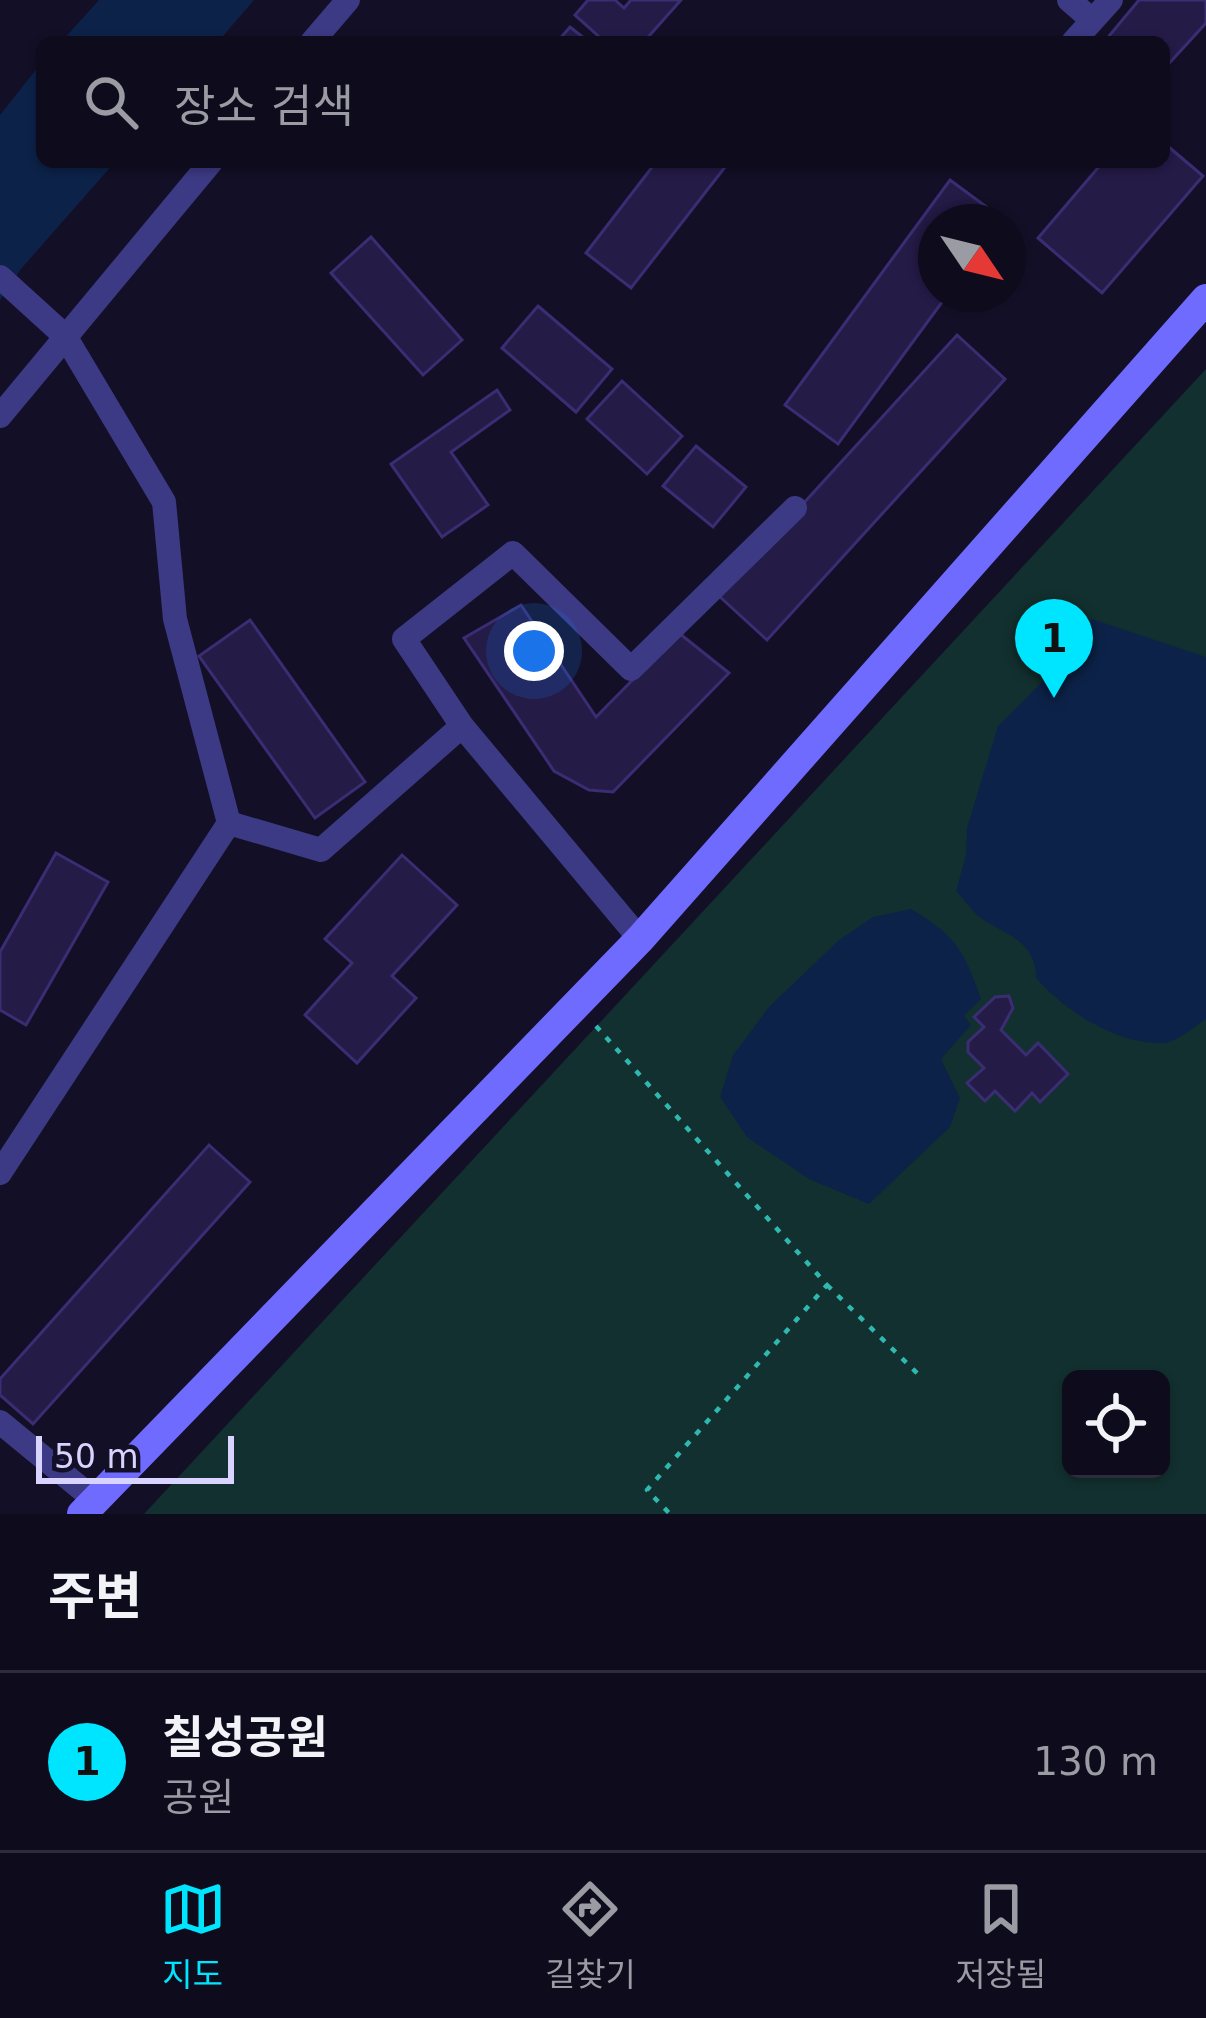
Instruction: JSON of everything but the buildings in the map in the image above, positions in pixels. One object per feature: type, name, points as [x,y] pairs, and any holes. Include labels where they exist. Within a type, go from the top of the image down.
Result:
[{"type":"street","points":[[318,36],[348,0]]},
{"type":"street","points":[[1069,0],[1092,20]]},
{"type":"street","points":[[1078,36],[1111,0]]},
{"type":"street","points":[[0,416],[59,330],[207,168]]},
{"type":"street","points":[[0,277],[59,330],[164,502],[175,619],[229,823],[0,1172]]},
{"type":"street","points":[[0,1422],[88,1507],[640,940],[1206,299]]},
{"type":"street","points":[[640,940],[462,726],[404,639],[513,553],[631,669],[794,508]]},
{"type":"street","points":[[229,823],[321,850],[462,726]]},
{"type":"path","points":[[596,1027],[827,1285],[922,1378]]},
{"type":"path","points":[[670,1514],[646,1490],[827,1285]]},
{"type":"green space","points":[[1206,369],[1206,1514],[144,1514]]},
{"type":"water","points":[[99,0],[254,0],[223,36],[66,36]]},
{"type":"water","points":[[36,70],[36,168],[110,168],[21,269],[0,300],[0,115]]},
{"type":"water","points":[[1092,619],[1206,657],[1206,1019],[1164,1043],[1110,1032],[1077,1014],[1036,978],[1027,949],[981,918],[956,891],[966,855],[967,828],[998,726],[1056,668]]},
{"type":"water","points":[[911,909],[957,946],[981,999],[964,1016],[971,1025],[941,1059],[960,1098],[950,1127],[869,1204],[809,1179],[747,1137],[720,1097],[733,1055],[769,1007],[839,940],[873,917]]},
{"type":"place","name":"칠성공원","points":[[1054,698]]}]
